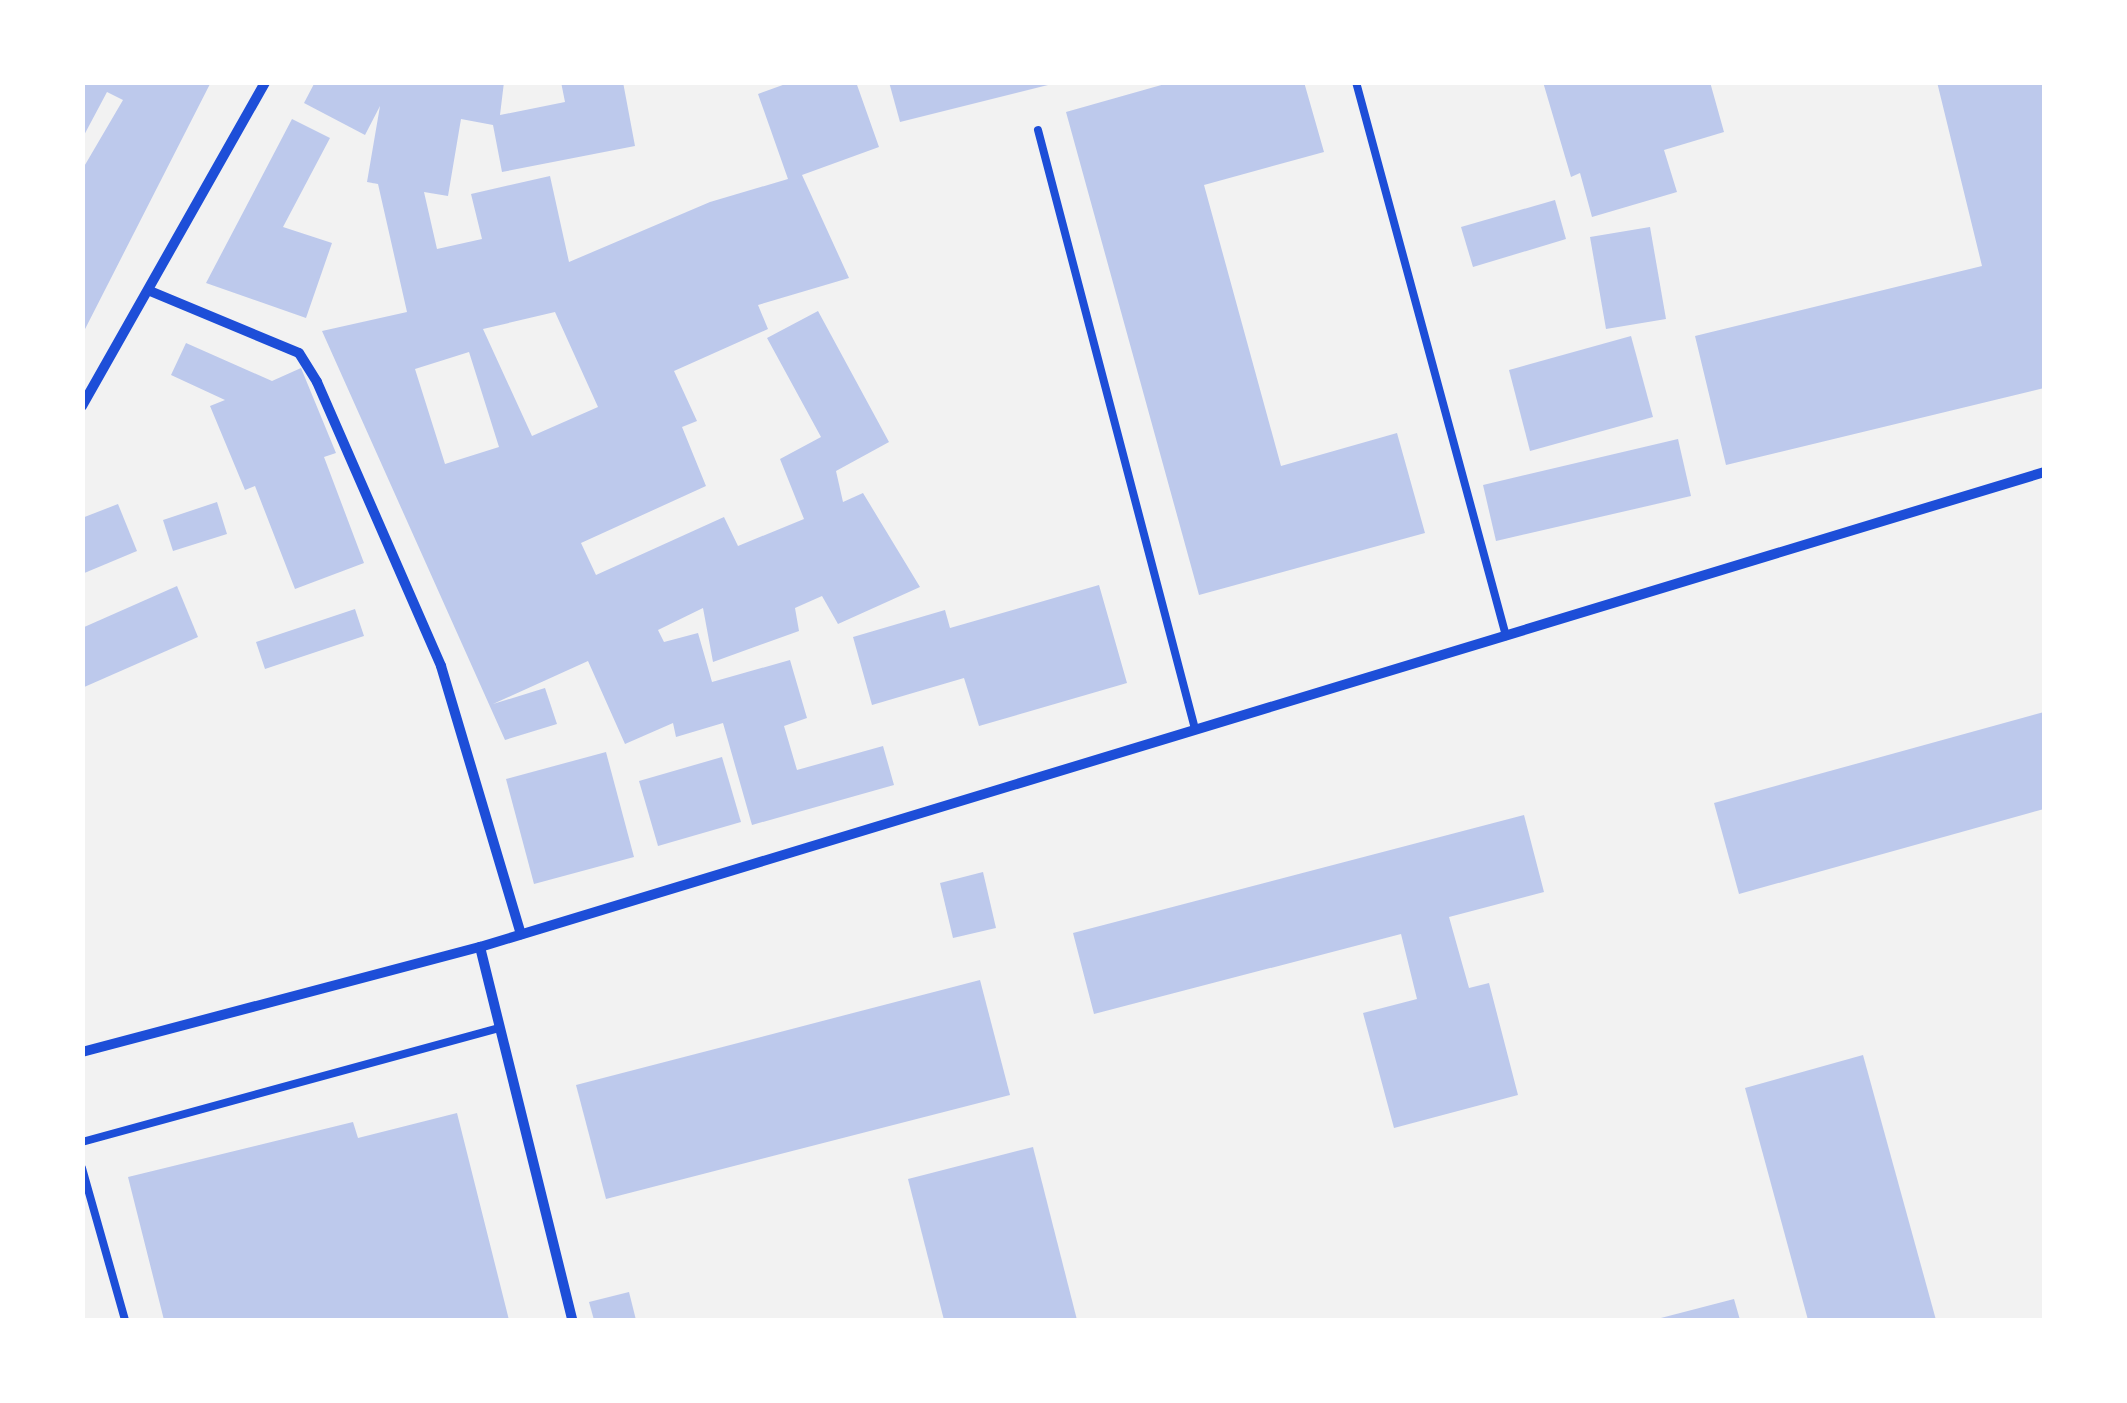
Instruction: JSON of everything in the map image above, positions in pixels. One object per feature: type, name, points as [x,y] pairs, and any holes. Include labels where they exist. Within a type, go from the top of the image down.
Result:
[{"type":"street","points":[[82,406],[265,82]]},
{"type":"street","points":[[150,291],[268,336],[300,353],[317,382],[441,666],[521,934]]},
{"type":"street","points":[[82,1052],[480,947],[2044,472]]},
{"type":"street","points":[[480,947],[572,1320]]},
{"type":"lane","points":[[1356,82],[1506,636]]},
{"type":"lane","points":[[1038,130],[1195,730]]},
{"type":"lane","points":[[82,1142],[498,1028]]},
{"type":"lane","points":[[82,1168],[125,1320]]},
{"type":"building","points":[[82,82],[211,82],[82,335],[82,170],[123,100],[107,92],[82,139]]},
{"type":"building","points":[[315,82],[504,82],[500,115],[565,102],[561,82],[623,82],[635,146],[502,172],[493,125],[461,119],[448,196],[424,192],[437,249],[482,239],[471,194],[550,176],[569,262],[710,202],[788,179],[758,94],[791,82],[856,82],[879,147],[802,175],[849,278],[758,305],[768,329],[674,371],[697,421],[682,427],[706,486],[581,543],[596,575],[724,517],[738,546],[804,519],[780,459],[821,437],[767,338],[818,311],[889,442],[836,471],[843,502],[863,493],[920,587],[838,624],[822,596],[795,608],[799,631],[713,662],[703,608],[658,630],[664,642],[698,633],[712,682],[790,660],[807,718],[784,726],[797,770],[883,746],[894,785],[752,825],[723,723],[676,737],[673,723],[625,744],[588,661],[493,704],[545,688],[557,724],[505,740],[322,331],[407,312],[378,184],[367,182],[380,106],[365,135],[304,103]],"holes":[[[555,312],[598,407],[532,436],[483,329]],[[469,352],[499,447],[445,464],[415,369]]]},
{"type":"building","points":[[889,82],[1052,82],[1052,84],[900,122]]},
{"type":"building","points":[[1172,82],[1304,82],[1324,152],[1204,185],[1281,466],[1397,433],[1425,533],[1199,595],[1066,112]]},
{"type":"building","points":[[1543,82],[1710,82],[1724,132],[1664,150],[1677,192],[1592,217],[1580,173],[1571,177]]},
{"type":"building","points":[[1937,82],[2044,82],[2044,388],[1726,465],[1695,336],[1982,266]]},
{"type":"building","points":[[292,119],[330,138],[283,227],[332,243],[306,318],[206,283]]},
{"type":"building","points":[[1555,200],[1566,239],[1473,267],[1461,227]]},
{"type":"building","points":[[1650,227],[1666,319],[1606,329],[1590,237]]},
{"type":"building","points":[[1631,336],[1653,417],[1530,451],[1509,370]]},
{"type":"building","points":[[186,343],[272,381],[301,368],[336,453],[324,457],[364,563],[295,589],[255,486],[245,490],[210,406],[225,400],[171,375]]},
{"type":"building","points":[[1678,439],[1691,496],[1496,541],[1483,485]]},
{"type":"building","points":[[217,502],[227,534],[173,551],[163,520]]},
{"type":"building","points":[[118,504],[137,551],[82,574],[82,518]]},
{"type":"building","points":[[1099,585],[1127,683],[979,726],[964,678],[872,705],[853,637],[945,610],[950,628]]},
{"type":"building","points":[[177,586],[198,637],[82,688],[82,628]]},
{"type":"building","points":[[355,609],[364,636],[265,669],[256,642]]},
{"type":"building","points":[[2044,712],[2044,809],[1739,894],[1714,803]]},
{"type":"building","points":[[606,752],[634,857],[534,884],[506,779]]},
{"type":"building","points":[[722,757],[741,822],[658,846],[639,781]]},
{"type":"building","points":[[1524,815],[1544,892],[1449,917],[1469,988],[1489,983],[1518,1095],[1394,1128],[1363,1013],[1417,999],[1401,934],[1094,1014],[1073,933]]},
{"type":"building","points":[[983,872],[996,928],[953,938],[940,883]]},
{"type":"building","points":[[980,980],[1010,1095],[606,1199],[576,1085]]},
{"type":"building","points":[[1863,1055],[1936,1320],[1808,1320],[1745,1088]]},
{"type":"building","points":[[457,1113],[509,1320],[164,1320],[128,1177],[353,1122],[358,1138]]},
{"type":"building","points":[[1033,1147],[1077,1320],[944,1320],[908,1179]]},
{"type":"building","points":[[629,1292],[636,1320],[594,1320],[589,1302]]},
{"type":"building","points":[[1734,1299],[1740,1320],[1657,1320],[1657,1319]]}]
